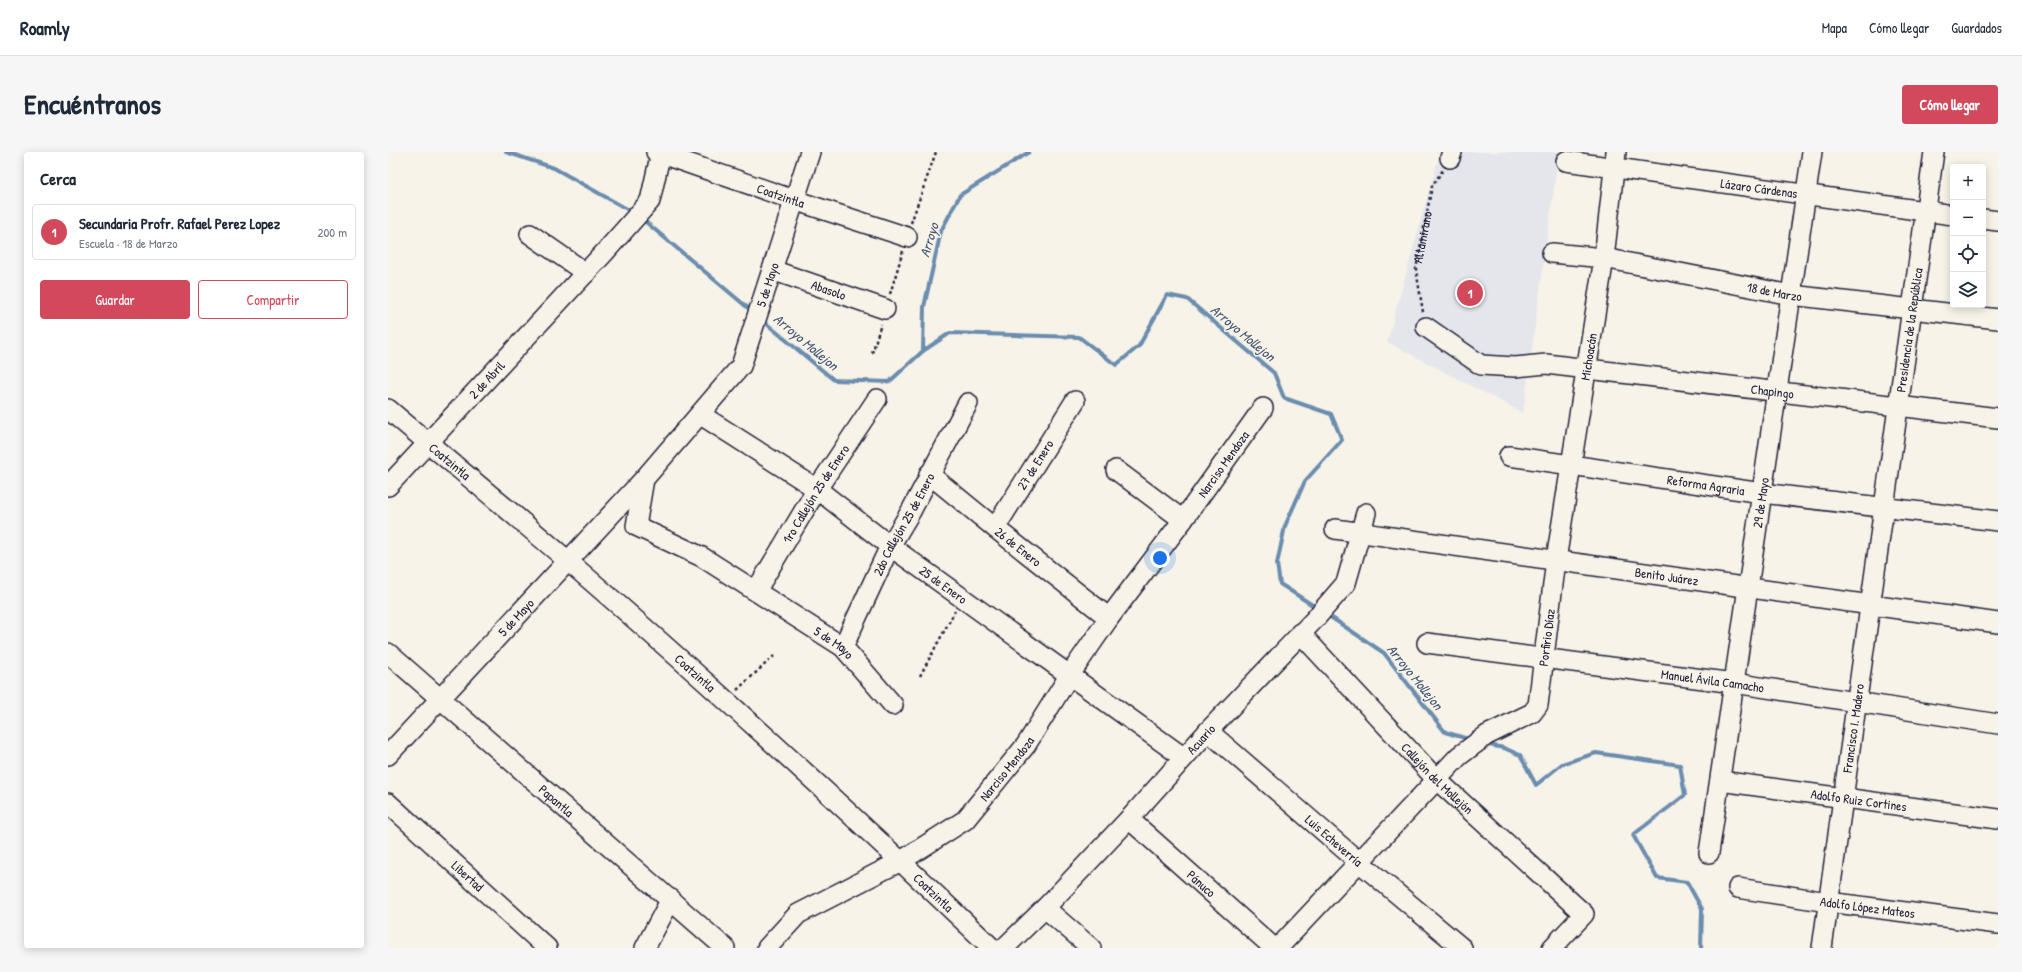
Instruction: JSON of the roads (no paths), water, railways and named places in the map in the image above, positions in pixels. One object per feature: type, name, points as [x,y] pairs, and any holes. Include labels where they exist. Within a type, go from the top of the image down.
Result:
[{"type":"street","name":"5 de Mayo","points":[[388,755],[439,698],[568,562],[644,479],[741,366],[810,152]]},
{"type":"street","name":"29 de Mayo","points":[[1710,854],[1812,152]]},
{"type":"street","name":"Presidencia de la República","points":[[1884,508],[1934,152]]},
{"type":"street","name":"Coatzintla","points":[[659,153],[794,200],[907,237]]},
{"type":"street","name":"2 de Abril","points":[[388,486],[586,273],[650,201],[659,153]]},
{"type":"street","name":"Lázaro Cárdenas","points":[[1566,161],[1615,159],[1806,196],[1950,215]]},
{"type":"street","name":"Michoacán","points":[[1556,560],[1604,258],[1615,159]]},
{"type":"street","points":[[1986,219],[1998,221]]},
{"type":"street","points":[[530,234],[586,273]]},
{"type":"street","name":"18 de Marzo","points":[[1552,253],[1604,258],[1791,295],[1998,319]]},
{"type":"street","name":"Abasolo","points":[[770,277],[885,309]]},
{"type":"street","name":"Chapingo","points":[[1426,327],[1481,365],[1515,367],[1546,364],[1998,418]]},
{"type":"street","name":"1ro Callejón 25 de Enero","points":[[756,591],[817,489],[877,399]]},
{"type":"street","name":"27 de Enero","points":[[995,528],[1075,401]]},
{"type":"street","name":"2do Callejón 25 de Enero","points":[[843,646],[890,546],[911,511],[968,404]]},
{"type":"street","name":"Narciso Mendoza","points":[[767,948],[798,914],[900,861],[966,820],[1026,745],[1069,676],[1109,618],[1183,520],[1263,408]]},
{"type":"street","name":"Coatzintla","points":[[388,409],[568,562],[725,701],[900,861],[992,948]]},
{"type":"street","name":"25 de Enero","points":[[701,414],[817,489],[890,546],[1183,757]]},
{"type":"street","name":"Reforma Agraria","points":[[1509,456],[1762,493],[1998,521]]},
{"type":"street","points":[[1116,470],[1183,520]]},
{"type":"street","name":"26 de Enero","points":[[930,474],[995,528],[1109,618]]},
{"type":"street","name":"5 de Mayo","points":[[644,479],[636,526],[702,557],[843,646],[893,705]]},
{"type":"street","name":"Francisco I. Madero","points":[[1822,948],[1884,508]]},
{"type":"street","name":"Acuario","points":[[1004,948],[1046,908],[1129,819],[1183,757],[1315,619],[1328,602],[1346,583],[1362,532],[1366,513]]},
{"type":"street","name":"Benito Juárez","points":[[1335,529],[1998,623]]},
{"type":"street","name":"Porfirio Díaz","points":[[1437,780],[1459,756],[1487,735],[1532,713],[1538,705],[1556,560]]},
{"type":"street","name":"Callejón del Mollejón","points":[[1300,634],[1437,780],[1584,914],[1552,948]]},
{"type":"street","name":"Manuel Ávila Camacho","points":[[1427,642],[1734,683],[1998,724]]},
{"type":"street","name":"Papantla","points":[[388,653],[671,899],[725,948]]},
{"type":"street","name":"Luis Echeverría","points":[[1208,730],[1359,862],[1462,948]]},
{"type":"street","points":[[1278,948],[1437,780]]},
{"type":"street","name":"Adolfo Ruiz Cortines","points":[[1720,780],[1998,819]]},
{"type":"street","name":"Libertad","points":[[388,802],[547,948]]},
{"type":"street","name":"Pánuco","points":[[1129,819],[1274,948]]},
{"type":"street","name":"Adolfo López Mateos","points":[[1738,888],[1828,902],[1998,924]]},
{"type":"street","points":[[644,948],[671,899]]},
{"type":"street","points":[[1046,908],[1090,948]]},
{"type":"waterway","name":"Arroyo Mollejon","points":[[506,152],[554,168],[634,213]]},
{"type":"waterway","name":"Arroyo","points":[[923,351],[924,307],[941,231],[960,195],[1029,152]]},
{"type":"waterway","name":"Arroyo Mollejon","points":[[641,218],[754,313]]},
{"type":"waterway","name":"Arroyo Mollejon","points":[[762,320],[834,380],[889,382],[923,351],[950,333],[1079,337],[1116,365],[1139,346],[1167,295],[1187,299],[1274,373],[1284,398],[1331,414],[1342,440],[1305,481],[1285,526],[1277,564],[1280,584],[1317,608]]},
{"type":"waterway","name":"Arroyo Mollejon","points":[[1326,614],[1384,653],[1445,732],[1471,740]]},
{"type":"waterway","name":"Arroyo Mollejon","points":[[1484,744],[1504,748],[1520,755],[1536,785],[1562,764],[1596,753],[1680,765],[1685,795],[1633,835],[1657,878],[1687,882],[1702,909],[1701,948]]},
{"type":"place","name":"Secundaria Profr. Rafael Perez Lopez","points":[[1470,293]]}]
